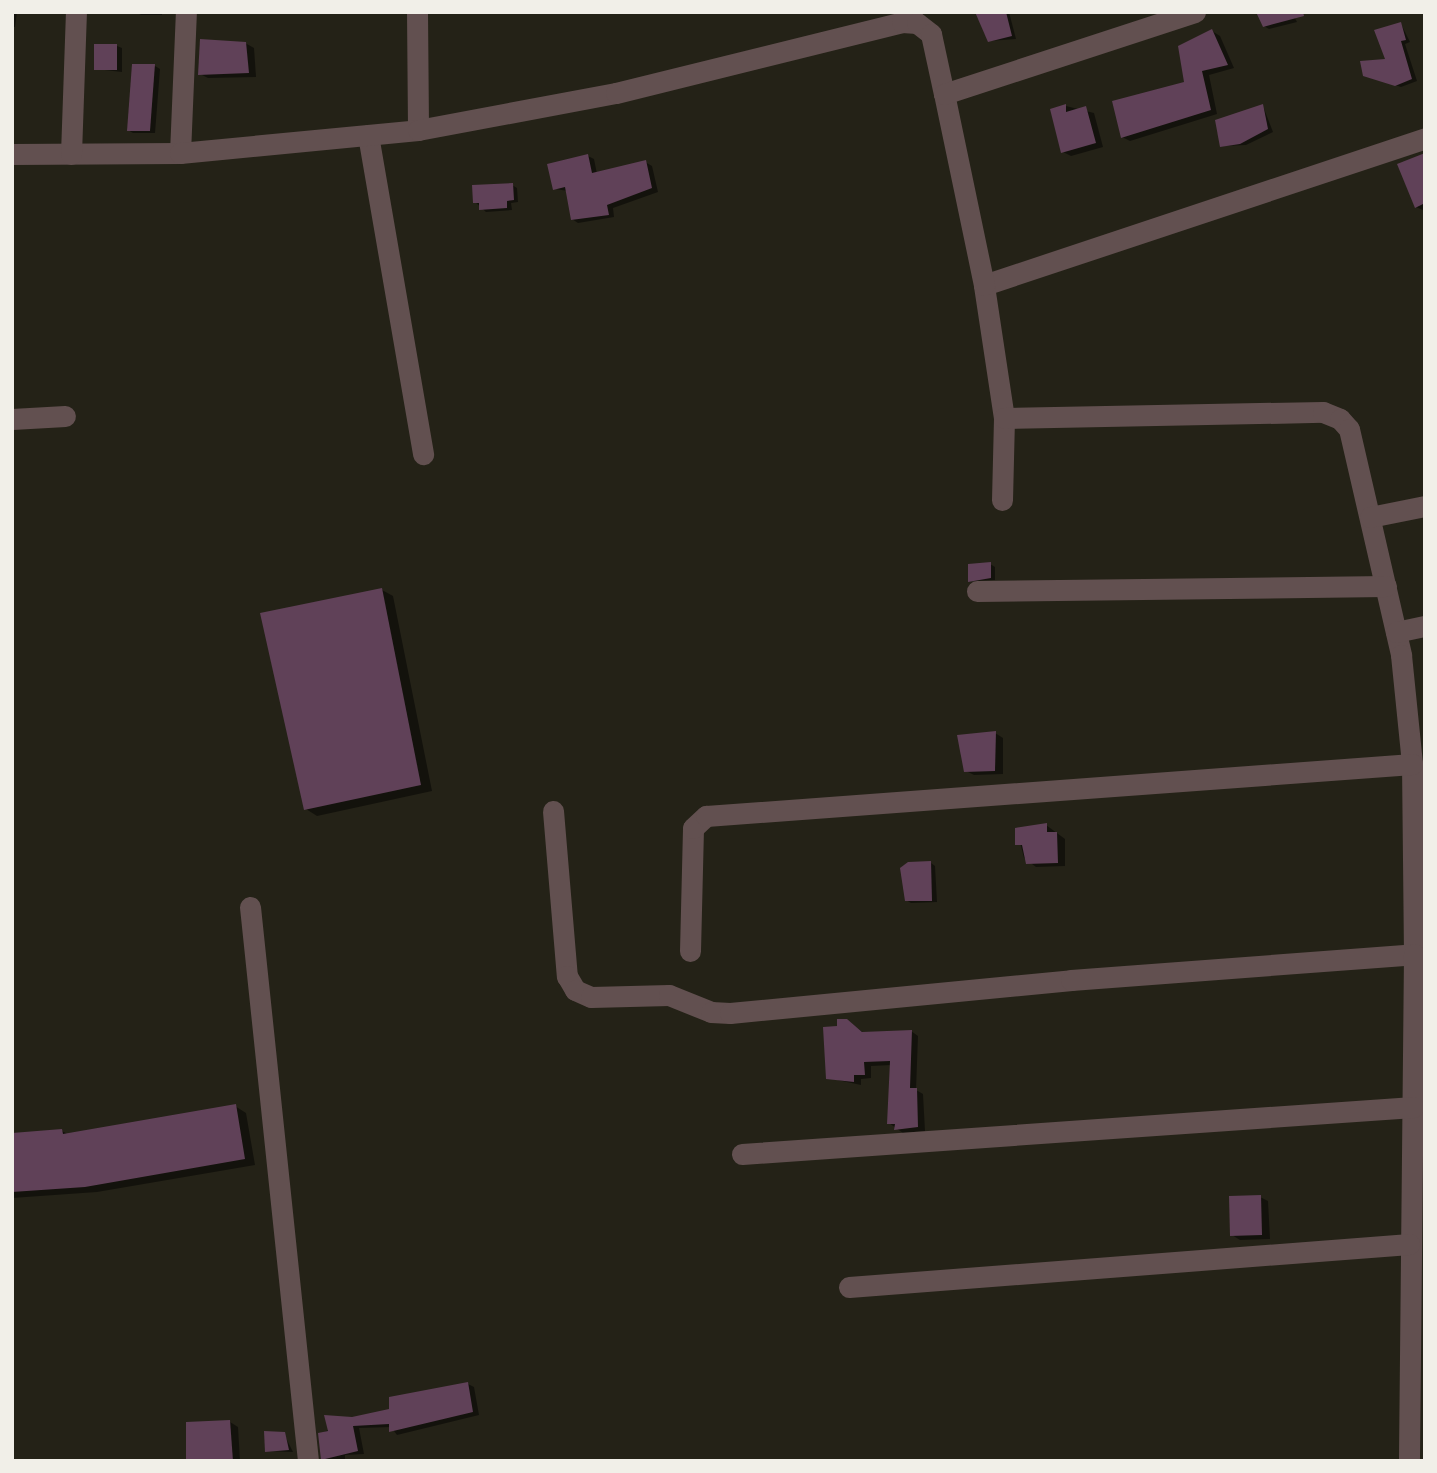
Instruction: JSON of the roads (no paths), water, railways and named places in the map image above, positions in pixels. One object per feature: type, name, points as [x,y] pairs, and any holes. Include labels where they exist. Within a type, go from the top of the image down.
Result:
[{"type":"street","points":[[71,154],[76,12]]},
{"type":"street","points":[[180,153],[186,12]]},
{"type":"street","points":[[417,12],[418,130]]},
{"type":"street","points":[[944,94],[1195,12]]},
{"type":"street","points":[[12,154],[180,153],[418,130],[616,93],[888,18],[917,23],[927,28],[944,94],[984,285],[1004,418],[1002,500]]},
{"type":"street","points":[[368,135],[423,454]]},
{"type":"street","points":[[984,285],[1425,138]]},
{"type":"street","points":[[1004,418],[1333,415],[1349,429],[1396,632],[1418,816],[1414,954],[1420,1012],[1413,1107],[1409,1244],[1409,1461]]},
{"type":"street","points":[[12,419],[65,416]]},
{"type":"street","points":[[1370,517],[1425,506]]},
{"type":"street","points":[[977,591],[1386,586]]},
{"type":"street","points":[[1396,632],[1425,626]]},
{"type":"street","points":[[690,951],[693,828],[706,816],[1412,764]]},
{"type":"street","points":[[553,811],[567,976],[575,990],[590,997],[669,995],[711,1012],[730,1013],[1071,980],[1414,954]]},
{"type":"street","points":[[250,907],[307,1461]]},
{"type":"street","points":[[742,1154],[1413,1107]]},
{"type":"street","points":[[849,1287],[1409,1244]]}]
